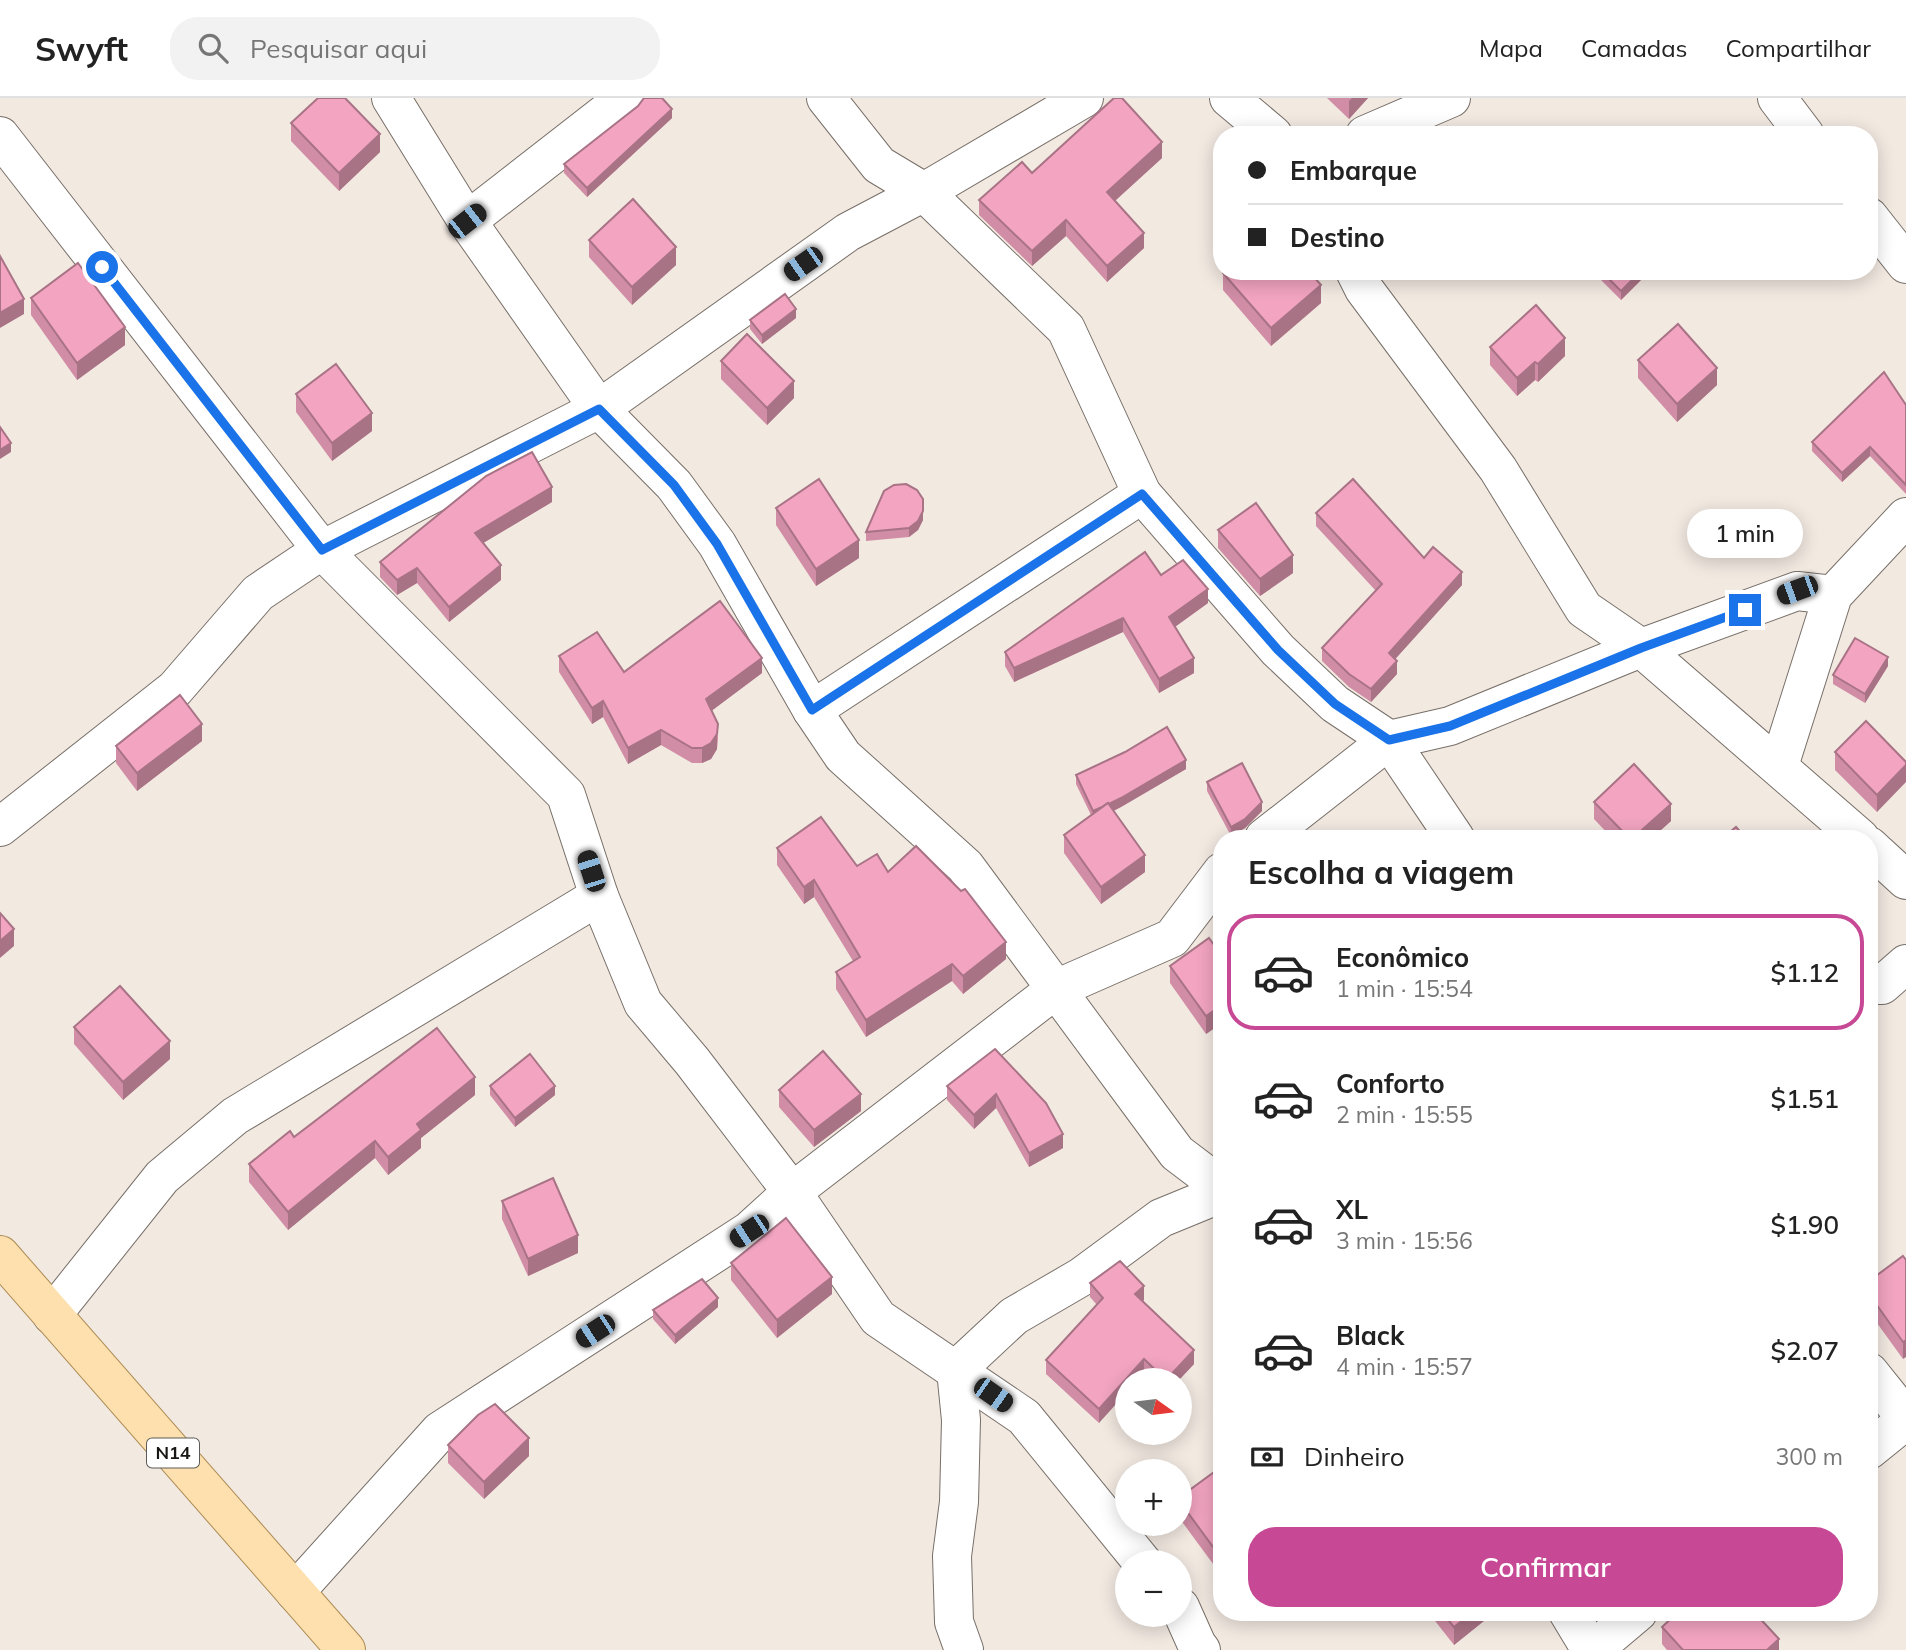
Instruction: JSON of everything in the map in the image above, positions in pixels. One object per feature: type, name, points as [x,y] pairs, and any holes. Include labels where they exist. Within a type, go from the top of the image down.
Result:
[{"type":"main road","name":"N14","points":[[0,1255],[346,1650]]},
{"type":"street","points":[[391,98],[467,221],[599,409],[674,485],[717,544],[812,710],[843,756],[965,866],[1177,1153],[1213,1183]]},
{"type":"street","points":[[467,221],[625,98]]},
{"type":"street","points":[[826,98],[879,164],[924,192],[1066,328],[1142,494],[1278,650],[1335,704],[1389,740],[1450,830]]},
{"type":"street","points":[[0,827],[175,689],[258,593],[322,550],[599,409],[848,232],[924,192],[1084,98]]},
{"type":"street","points":[[1229,98],[1262,126]]},
{"type":"street","points":[[1386,126],[1451,98]]},
{"type":"street","points":[[1777,98],[1798,126]]},
{"type":"street","points":[[0,136],[322,550],[566,795],[599,896],[643,1003],[692,1061],[792,1192],[878,1318],[1024,1417],[1132,1550]]},
{"type":"street","points":[[1878,228],[1906,264]]},
{"type":"street","points":[[1360,280],[1498,469],[1584,609],[1641,648],[1851,830]]},
{"type":"street","points":[[812,710],[1142,494]]},
{"type":"street","points":[[1779,766],[1833,595],[1906,517]]},
{"type":"street","points":[[1274,830],[1389,740],[1450,726],[1641,648],[1797,590],[1833,595]]},
{"type":"street","points":[[1878,854],[1906,880]]},
{"type":"street","points":[[295,1592],[440,1431],[749,1231],[792,1192],[1056,989],[1172,938],[1213,884]]},
{"type":"street","points":[[52,1315],[162,1177],[235,1116],[599,896]]},
{"type":"street","points":[[1878,985],[1882,985],[1906,964]]},
{"type":"street","points":[[956,1370],[1014,1316],[1080,1277],[1161,1218],[1213,1194]]},
{"type":"street","points":[[956,1370],[961,1420],[959,1502],[952,1556],[954,1622],[964,1650]]},
{"type":"street","points":[[1878,1383],[1906,1419],[1878,1442]]},
{"type":"street","points":[[1574,1621],[1592,1650],[1627,1621]]},
{"type":"street","points":[[1188,1627],[1193,1648]]},
{"type":"building","points":[[318,98],[345,98],[380,134],[339,173],[291,123]]},
{"type":"building","points":[[644,98],[662,98],[672,109],[587,188],[564,164],[638,106]]},
{"type":"building","points":[[1114,98],[1122,98],[1162,142],[1107,192],[1144,233],[1107,266],[1066,220],[1032,251],[979,200],[1022,162],[1032,173]]},
{"type":"building","points":[[633,199],[676,247],[632,287],[589,240]]},
{"type":"building","points":[[0,256],[24,299],[0,313]]},
{"type":"building","points":[[78,263],[125,327],[77,363],[31,298]]},
{"type":"building","points":[[1229,280],[1317,280],[1321,285],[1271,328]]},
{"type":"building","points":[[1610,280],[1632,280],[1621,291]]},
{"type":"building","points":[[785,294],[796,309],[762,335],[750,320]]},
{"type":"building","points":[[1536,305],[1565,338],[1538,364],[1535,362],[1517,378],[1490,347]]},
{"type":"building","points":[[1678,324],[1717,368],[1677,404],[1638,360]]},
{"type":"building","points":[[747,334],[794,381],[767,408],[721,361]]},
{"type":"building","points":[[336,364],[372,413],[332,443],[296,394]]},
{"type":"building","points":[[1884,372],[1906,405],[1906,485],[1870,447],[1842,473],[1812,442]]},
{"type":"building","points":[[0,427],[11,443],[0,450]]},
{"type":"building","points":[[532,452],[552,487],[475,533],[501,565],[449,607],[417,568],[397,580],[380,562],[486,476]]},
{"type":"building","points":[[819,479],[859,540],[816,569],[776,508]]},
{"type":"building","points":[[1353,479],[1424,558],[1433,547],[1462,572],[1389,653],[1397,661],[1371,689],[1349,674],[1322,648],[1382,584],[1316,513]]},
{"type":"building","points":[[906,484],[917,490],[923,499],[923,511],[918,521],[909,528],[866,532],[884,491],[894,485]]},
{"type":"building","points":[[1256,503],[1293,555],[1260,579],[1218,530]]},
{"type":"building","points":[[1145,552],[1161,575],[1183,560],[1208,589],[1169,617],[1194,658],[1159,679],[1123,618],[1014,668],[1005,652]]},
{"type":"building","points":[[720,601],[762,658],[706,699],[718,724],[717,734],[711,743],[702,748],[692,748],[661,730],[628,748],[603,701],[592,708],[559,656],[597,632],[624,672]]},
{"type":"building","points":[[1855,638],[1888,657],[1865,694],[1833,675]]},
{"type":"building","points":[[180,695],[202,724],[137,773],[116,746]]},
{"type":"building","points":[[1866,721],[1906,762],[1877,795],[1835,752]]},
{"type":"building","points":[[1167,727],[1186,760],[1093,811],[1076,775],[1125,752]]},
{"type":"building","points":[[1242,763],[1262,802],[1245,819],[1231,827],[1207,782]]},
{"type":"building","points":[[1634,764],[1671,804],[1642,830],[1621,830],[1594,802]]},
{"type":"building","points":[[1108,803],[1145,855],[1101,887],[1064,835]]},
{"type":"building","points":[[821,817],[857,866],[877,854],[888,872],[916,846],[961,891],[965,889],[1006,942],[963,976],[952,964],[866,1020],[836,972],[860,957],[814,880],[804,887],[777,848]]},
{"type":"building","points":[[0,913],[14,929],[0,941]]},
{"type":"building","points":[[1209,938],[1213,944],[1213,1011],[1206,1016],[1170,966]]},
{"type":"building","points":[[120,986],[170,1041],[123,1082],[74,1027]]},
{"type":"building","points":[[437,1028],[475,1077],[417,1124],[421,1130],[388,1157],[375,1141],[288,1212],[249,1164],[290,1131],[294,1137]]},
{"type":"building","points":[[995,1049],[1046,1103],[1063,1134],[1029,1153],[996,1094],[974,1115],[947,1086]]},
{"type":"building","points":[[823,1051],[861,1094],[814,1130],[779,1090]]},
{"type":"building","points":[[530,1054],[555,1086],[515,1118],[490,1086]]},
{"type":"building","points":[[553,1178],[578,1235],[528,1259],[502,1201]]},
{"type":"building","points":[[786,1218],[832,1277],[777,1320],[731,1263]]},
{"type":"building","points":[[1903,1256],[1906,1260],[1906,1340],[1903,1342],[1878,1307],[1878,1274]]},
{"type":"building","points":[[1120,1261],[1144,1286],[1135,1294],[1194,1350],[1177,1368],[1153,1368],[1144,1359],[1136,1368],[1115,1368],[1115,1391],[1099,1409],[1046,1360],[1103,1298],[1090,1283]]},
{"type":"building","points":[[702,1279],[718,1298],[675,1335],[653,1310]]},
{"type":"building","points":[[495,1404],[529,1438],[484,1482],[448,1445],[478,1415]]},
{"type":"building","points":[[1213,1473],[1213,1547],[1192,1518],[1192,1488]]},
{"type":"building","points":[[1449,1621],[1462,1621],[1454,1627]]},
{"type":"building","points":[[1668,1621],[1762,1621],[1779,1639],[1767,1650],[1683,1650],[1662,1627]]},
{"type":"route","points":[[102,267],[322,550],[599,409],[674,485],[717,544],[812,710],[1142,494],[1278,650],[1335,704],[1389,740],[1450,726],[1641,648],[1745,610]]}]
